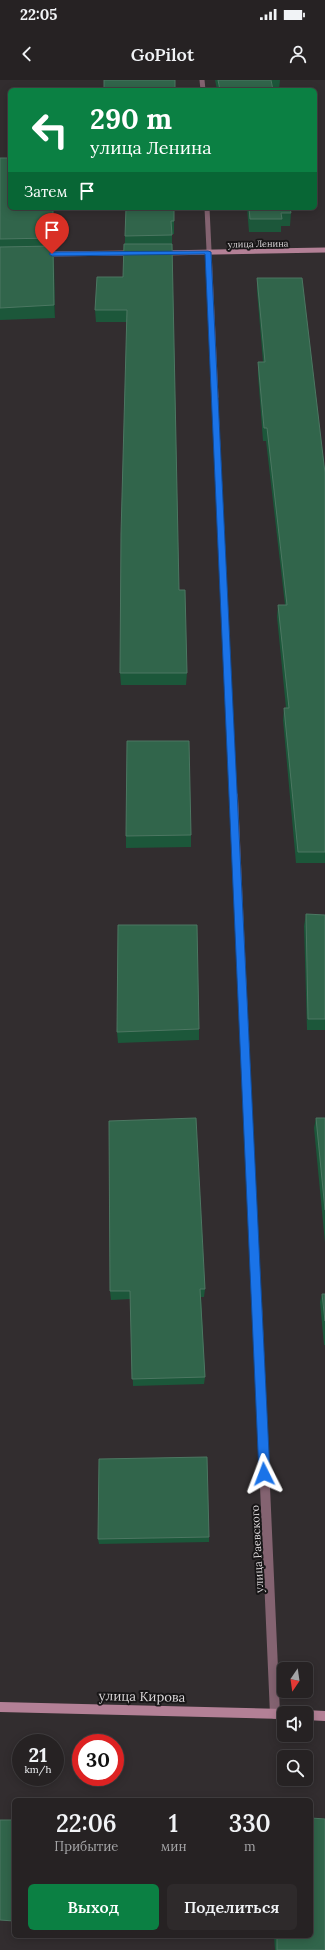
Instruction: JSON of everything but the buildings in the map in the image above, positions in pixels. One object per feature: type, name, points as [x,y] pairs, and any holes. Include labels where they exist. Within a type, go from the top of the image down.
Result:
[{"type":"main road","name":"улица Ленина","points":[[152,253],[325,250]]},
{"type":"main road","points":[[36,254],[137,253]]},
{"type":"main road","name":"улица Кирова","points":[[0,1707],[277,1714]]},
{"type":"main road","points":[[313,1715],[325,1716]]},
{"type":"street","name":"улица Раевского","points":[[207,210],[280,1706]]},
{"type":"route","points":[[52,254],[208,252],[264,1474]]}]
